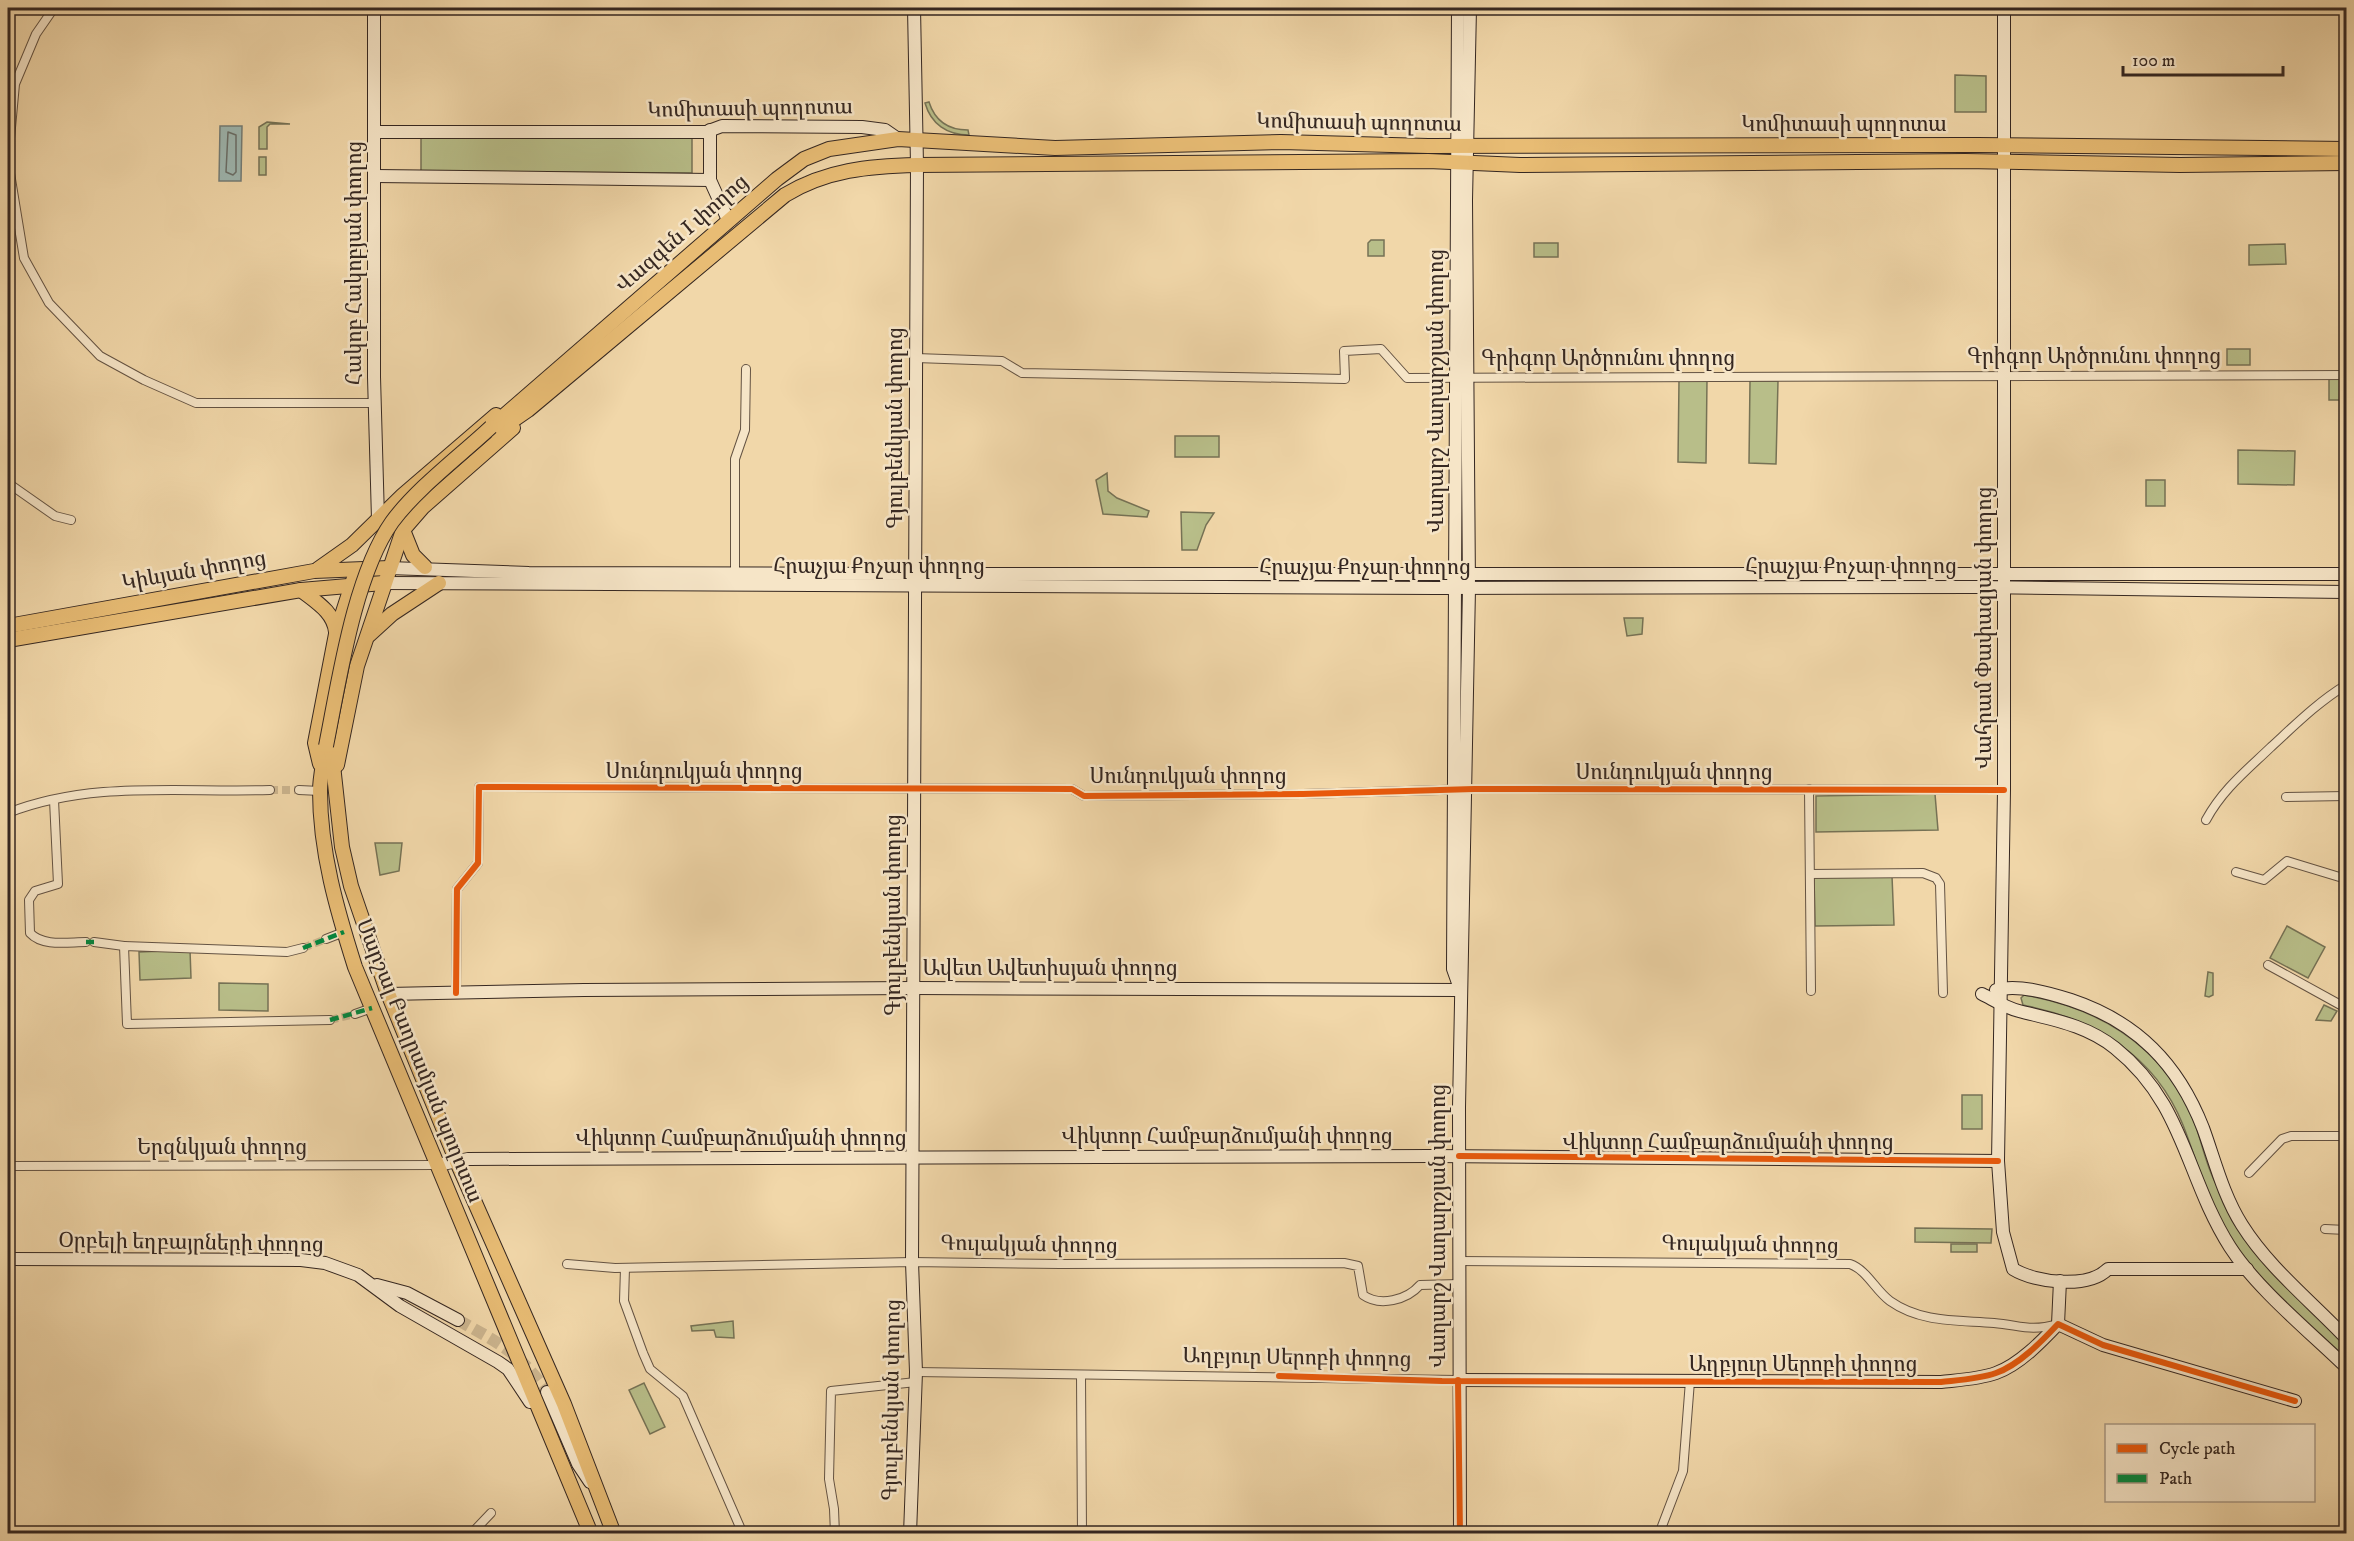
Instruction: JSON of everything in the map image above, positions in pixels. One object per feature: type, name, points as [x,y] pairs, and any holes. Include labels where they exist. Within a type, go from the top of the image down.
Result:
[{"type":"main road","name":"Կոմիտասի պողոտա","points":[[898,139],[916,142],[1055,148],[1281,142],[1461,146],[2003,146],[2346,149]]},
{"type":"main road","name":"Վազգեն I փողոց","points":[[403,530],[423,507],[505,437],[522,407],[704,245],[728,220],[804,159],[829,148],[898,139]]},
{"type":"main road","name":"Կոմիտասի պողոտա","points":[[917,165],[2346,163]]},
{"type":"main road","name":"Վազգեն I փողոց","points":[[368,585],[379,548],[398,515],[494,430],[785,195],[810,180],[839,172],[917,165]]},
{"type":"main road","name":"Վազգեն I փողոց","points":[[314,571],[352,545],[488,419],[522,407]]},
{"type":"main road","points":[[378,519],[386,528],[403,530]]},
{"type":"main road","points":[[403,530],[413,555],[425,567]]},
{"type":"main road","points":[[336,634],[368,585],[389,568],[403,530]]},
{"type":"main road","points":[[328,773],[365,639],[368,585],[358,568]]},
{"type":"main road","name":"Կիևյան փողոց","points":[[8,626],[314,571],[389,568]]},
{"type":"main road","points":[[365,639],[392,614],[439,583]]},
{"type":"main road","name":"Կիևյան փողոց","points":[[8,640],[301,590],[368,585]]},
{"type":"main road","name":"Մարշալ Բաղրամյան պողոտա","points":[[368,585],[345,650],[329,746],[328,773],[353,895],[388,994],[457,1162],[591,1468],[598,1496],[614,1533]]},
{"type":"main road","points":[[301,590],[335,621],[336,634],[315,743],[328,773]]},
{"type":"main road","points":[[57,617],[65,622],[66,627],[61,631]]},
{"type":"main road","points":[[336,634],[348,627],[359,631],[365,639]]},
{"type":"main road","name":"Մարշալ Բաղրամյան պողոտա","points":[[328,773],[320,791],[333,893],[344,933],[372,1008],[591,1533]]},
{"type":"street","points":[[54,8],[36,34],[15,84],[8,160],[24,258],[49,303],[100,356],[155,385],[196,403],[375,403]]},
{"type":"street","name":"Հակոբ Հակոբյան փողոց","points":[[374,8],[375,403],[378,519]]},
{"type":"street","name":"Գյուլբենկյան փողոց","points":[[910,1533],[916,1377],[912,1262],[917,165],[914,8]]},
{"type":"street","name":"Վաղարշ Վաղարշյան փողոց","points":[[1458,8],[1462,163],[1462,588],[1460,790],[1453,969],[1460,990],[1458,1261],[1460,1533]]},
{"type":"street","name":"Վաղարշ Վաղարշյան փողոց","points":[[1461,146],[1470,8]]},
{"type":"street","name":"Վահրամ Փափազյան փողոց","points":[[2004,8],[2004,790],[1998,1161],[2003,1232],[2010,1264],[2018,1272],[2061,1281],[2092,1281],[2108,1269],[2247,1269]]},
{"type":"street","name":"Կոմիտասի պողոտա","points":[[375,132],[517,134],[710,130],[722,126],[862,127],[885,130],[898,139]]},
{"type":"street","points":[[710,130],[710,180],[728,220]]},
{"type":"street","points":[[375,176],[710,180]]},
{"type":"street","name":"Գրիգոր Արծրունու փողոց","points":[[916,358],[1002,361],[1022,373],[1345,379],[1344,351],[1381,349],[1407,378],[2346,375]]},
{"type":"street","points":[[735,574],[735,459],[745,430],[746,369]]},
{"type":"street","points":[[8,483],[55,516],[71,520]]},
{"type":"street","name":"Հրաչյա Քոչար փողոց","points":[[389,568],[425,567],[530,573],[735,574],[915,581],[1462,588],[2003,588],[2346,592]]},
{"type":"street","name":"Հրաչյա Քոչար փողոց","points":[[368,585],[1462,574],[2346,574]]},
{"type":"street","points":[[2206,820],[2226,788],[2246,767],[2322,701],[2346,685]]},
{"type":"street","name":"Սունդուկյան փողոց","points":[[456,993],[457,889],[478,862],[479,787],[1072,789],[1084,796],[1460,790],[2004,790]]},
{"type":"street","points":[[8,813],[28,805],[136,788],[270,790]]},
{"type":"street","points":[[1809,789],[1811,991]]},
{"type":"street","points":[[299,790],[320,791]]},
{"type":"street","points":[[2286,798],[2346,796]]},
{"type":"street","points":[[54,800],[58,884],[35,891],[29,900],[30,933],[36,939],[45,942],[90,942],[124,946],[287,952],[303,948]]},
{"type":"street","points":[[2236,872],[2264,880],[2287,861],[2346,879]]},
{"type":"street","points":[[1810,873],[1923,873],[1936,878],[1940,884],[1943,993]]},
{"type":"street","points":[[326,939],[344,933]]},
{"type":"street","points":[[124,946],[127,1024],[330,1020]]},
{"type":"street","points":[[2268,964],[2346,1008]]},
{"type":"street","name":"Ավետ Ավետիսյան փողոց","points":[[388,994],[913,988],[1460,990]]},
{"type":"street","points":[[2346,1338],[2270,1261],[2241,1224],[2230,1204],[2190,1099],[2158,1052],[2133,1031],[2084,1005],[2057,996],[2002,989],[1982,994],[2017,1011],[2072,1024],[2104,1041],[2135,1065],[2158,1092],[2172,1116],[2210,1212],[2247,1269],[2346,1367]]},
{"type":"street","points":[[355,1014],[372,1008]]},
{"type":"street","points":[[2249,1173],[2282,1139],[2291,1136],[2346,1136]]},
{"type":"street","name":"Վիկտոր Համբարձումյանի փողոց","points":[[437,1165],[468,1159],[1459,1156],[1998,1161]]},
{"type":"street","name":"Երզնկյան փողոց","points":[[8,1166],[437,1165]]},
{"type":"street","points":[[2325,1229],[2346,1230]]},
{"type":"street","name":"Օրբելի եղբայրների փողոց","points":[[8,1259],[301,1260],[346,1269],[370,1283],[400,1306],[508,1369],[523,1388],[557,1453]]},
{"type":"street","name":"Գուլակյան փողոց","points":[[1458,1261],[1843,1264],[1858,1267],[1891,1302],[1924,1316],[1962,1323],[1996,1323],[2020,1329],[2042,1328],[2058,1324]]},
{"type":"street","name":"Գուլակյան փողոց","points":[[567,1264],[625,1268],[912,1262],[1352,1264],[1358,1266],[1363,1295],[1381,1302],[1411,1295],[1420,1285],[1459,1284]]},
{"type":"street","points":[[625,1268],[624,1302],[650,1369],[683,1396],[743,1533]]},
{"type":"street","points":[[2061,1281],[2058,1324],[2103,1345],[2295,1401]]},
{"type":"street","name":"Օրբելի եղբայրների փողոց","points":[[370,1283],[407,1293],[458,1320]]},
{"type":"street","name":"Աղբյուր Սերոբի փողոց","points":[[835,1533],[829,1479],[831,1391],[916,1377],[1081,1375],[1920,1383],[1982,1377],[2004,1370],[2045,1338],[2058,1324]]},
{"type":"street","points":[[1081,1375],[1082,1533]]},
{"type":"street","points":[[1659,1533],[1683,1471],[1690,1381]]},
{"type":"street","points":[[547,1392],[578,1464],[598,1496]]},
{"type":"street","points":[[471,1533],[491,1513]]},
{"type":"green space","points":[[1955,75],[1986,76],[1986,112],[1955,112]]},
{"type":"green space","points":[[929,102],[939,119],[949,126],[968,130],[969,135],[954,133],[941,127],[931,117],[925,103]]},
{"type":"green space","points":[[267,122],[290,124],[270,124],[267,127],[267,149],[259,149],[259,127]]},
{"type":"green space","points":[[421,136],[692,138],[692,173],[421,171]]},
{"type":"green space","points":[[259,157],[266,157],[266,175],[259,175]]},
{"type":"green space","points":[[1371,240],[1384,240],[1384,256],[1368,256],[1368,243]]},
{"type":"green space","points":[[1534,243],[1558,243],[1558,257],[1534,257]]},
{"type":"green space","points":[[2285,244],[2286,264],[2249,265],[2249,245]]},
{"type":"green space","points":[[2227,349],[2250,349],[2250,365],[2227,365]]},
{"type":"green space","points":[[2329,379],[2346,379],[2346,400],[2329,400]]},
{"type":"green space","points":[[1679,380],[1707,380],[1706,463],[1678,462]]},
{"type":"green space","points":[[1750,381],[1778,381],[1776,464],[1749,463]]},
{"type":"green space","points":[[1175,436],[1219,436],[1219,457],[1175,457]]},
{"type":"green space","points":[[2238,450],[2295,451],[2294,485],[2238,484]]},
{"type":"green space","points":[[1107,473],[1108,491],[1117,498],[1149,511],[1147,517],[1103,514],[1096,480]]},
{"type":"green space","points":[[2146,480],[2165,480],[2165,506],[2146,506]]},
{"type":"green space","points":[[1181,512],[1214,513],[1206,525],[1197,550],[1182,550]]},
{"type":"green space","points":[[1624,618],[1643,618],[1642,634],[1627,636]]},
{"type":"green space","points":[[1935,794],[1938,830],[1816,832],[1816,796]]},
{"type":"green space","points":[[375,843],[402,843],[399,871],[380,875]]},
{"type":"green space","points":[[1814,876],[1892,876],[1894,925],[1815,926]]},
{"type":"green space","points":[[2287,926],[2325,947],[2308,978],[2270,958]]},
{"type":"green space","points":[[190,950],[191,978],[140,980],[139,952]]},
{"type":"green space","points":[[2208,972],[2213,973],[2213,995],[2209,997],[2205,996]]},
{"type":"green space","points":[[219,983],[268,984],[268,1011],[219,1010]]},
{"type":"green space","points":[[2024,995],[2075,1008],[2099,1019],[2121,1031],[2159,1065],[2175,1085],[2189,1109],[2209,1168],[2221,1192],[2298,1290],[2346,1345],[2346,1358],[2281,1298],[2237,1248],[2212,1205],[2183,1125],[2171,1100],[2156,1079],[2139,1060],[2119,1044],[2074,1020],[2023,1005],[2021,998]]},
{"type":"green space","points":[[2324,1005],[2337,1011],[2331,1021],[2316,1020]]},
{"type":"green space","points":[[1962,1095],[1982,1095],[1982,1129],[1962,1129]]},
{"type":"green space","points":[[1915,1228],[1992,1229],[1991,1243],[1915,1242]]},
{"type":"green space","points":[[1951,1244],[1977,1244],[1977,1252],[1951,1252]]},
{"type":"green space","points":[[733,1321],[734,1338],[716,1337],[714,1330],[692,1331],[691,1326]]},
{"type":"green space","points":[[644,1383],[665,1427],[650,1434],[629,1390]]},
{"type":"water","points":[[220,126],[242,126],[241,181],[219,181]]},
{"type":"tunnel","points":[[270,790],[299,790]]},
{"type":"tunnel","points":[[303,948],[326,939]]},
{"type":"tunnel","points":[[330,1020],[355,1014]]},
{"type":"tunnel","points":[[458,1320],[517,1358],[547,1392]]},
{"type":"marked path","points":[[303,948],[344,932]]},
{"type":"marked path","points":[[86,942],[94,942]]},
{"type":"marked path","points":[[330,1020],[372,1008]]},
{"type":"cycle path","points":[[456,993],[457,889],[478,863],[479,787],[1072,789],[1084,796],[1303,794],[1474,789],[2004,790]]},
{"type":"cycle path","points":[[1459,1156],[1998,1161]]},
{"type":"cycle path","points":[[1279,1376],[1442,1381],[1941,1382],[1983,1377],[2005,1369],[2030,1352],[2058,1324],[2103,1345],[2295,1401]]},
{"type":"cycle path","points":[[1458,1380],[1460,1534]]}]
